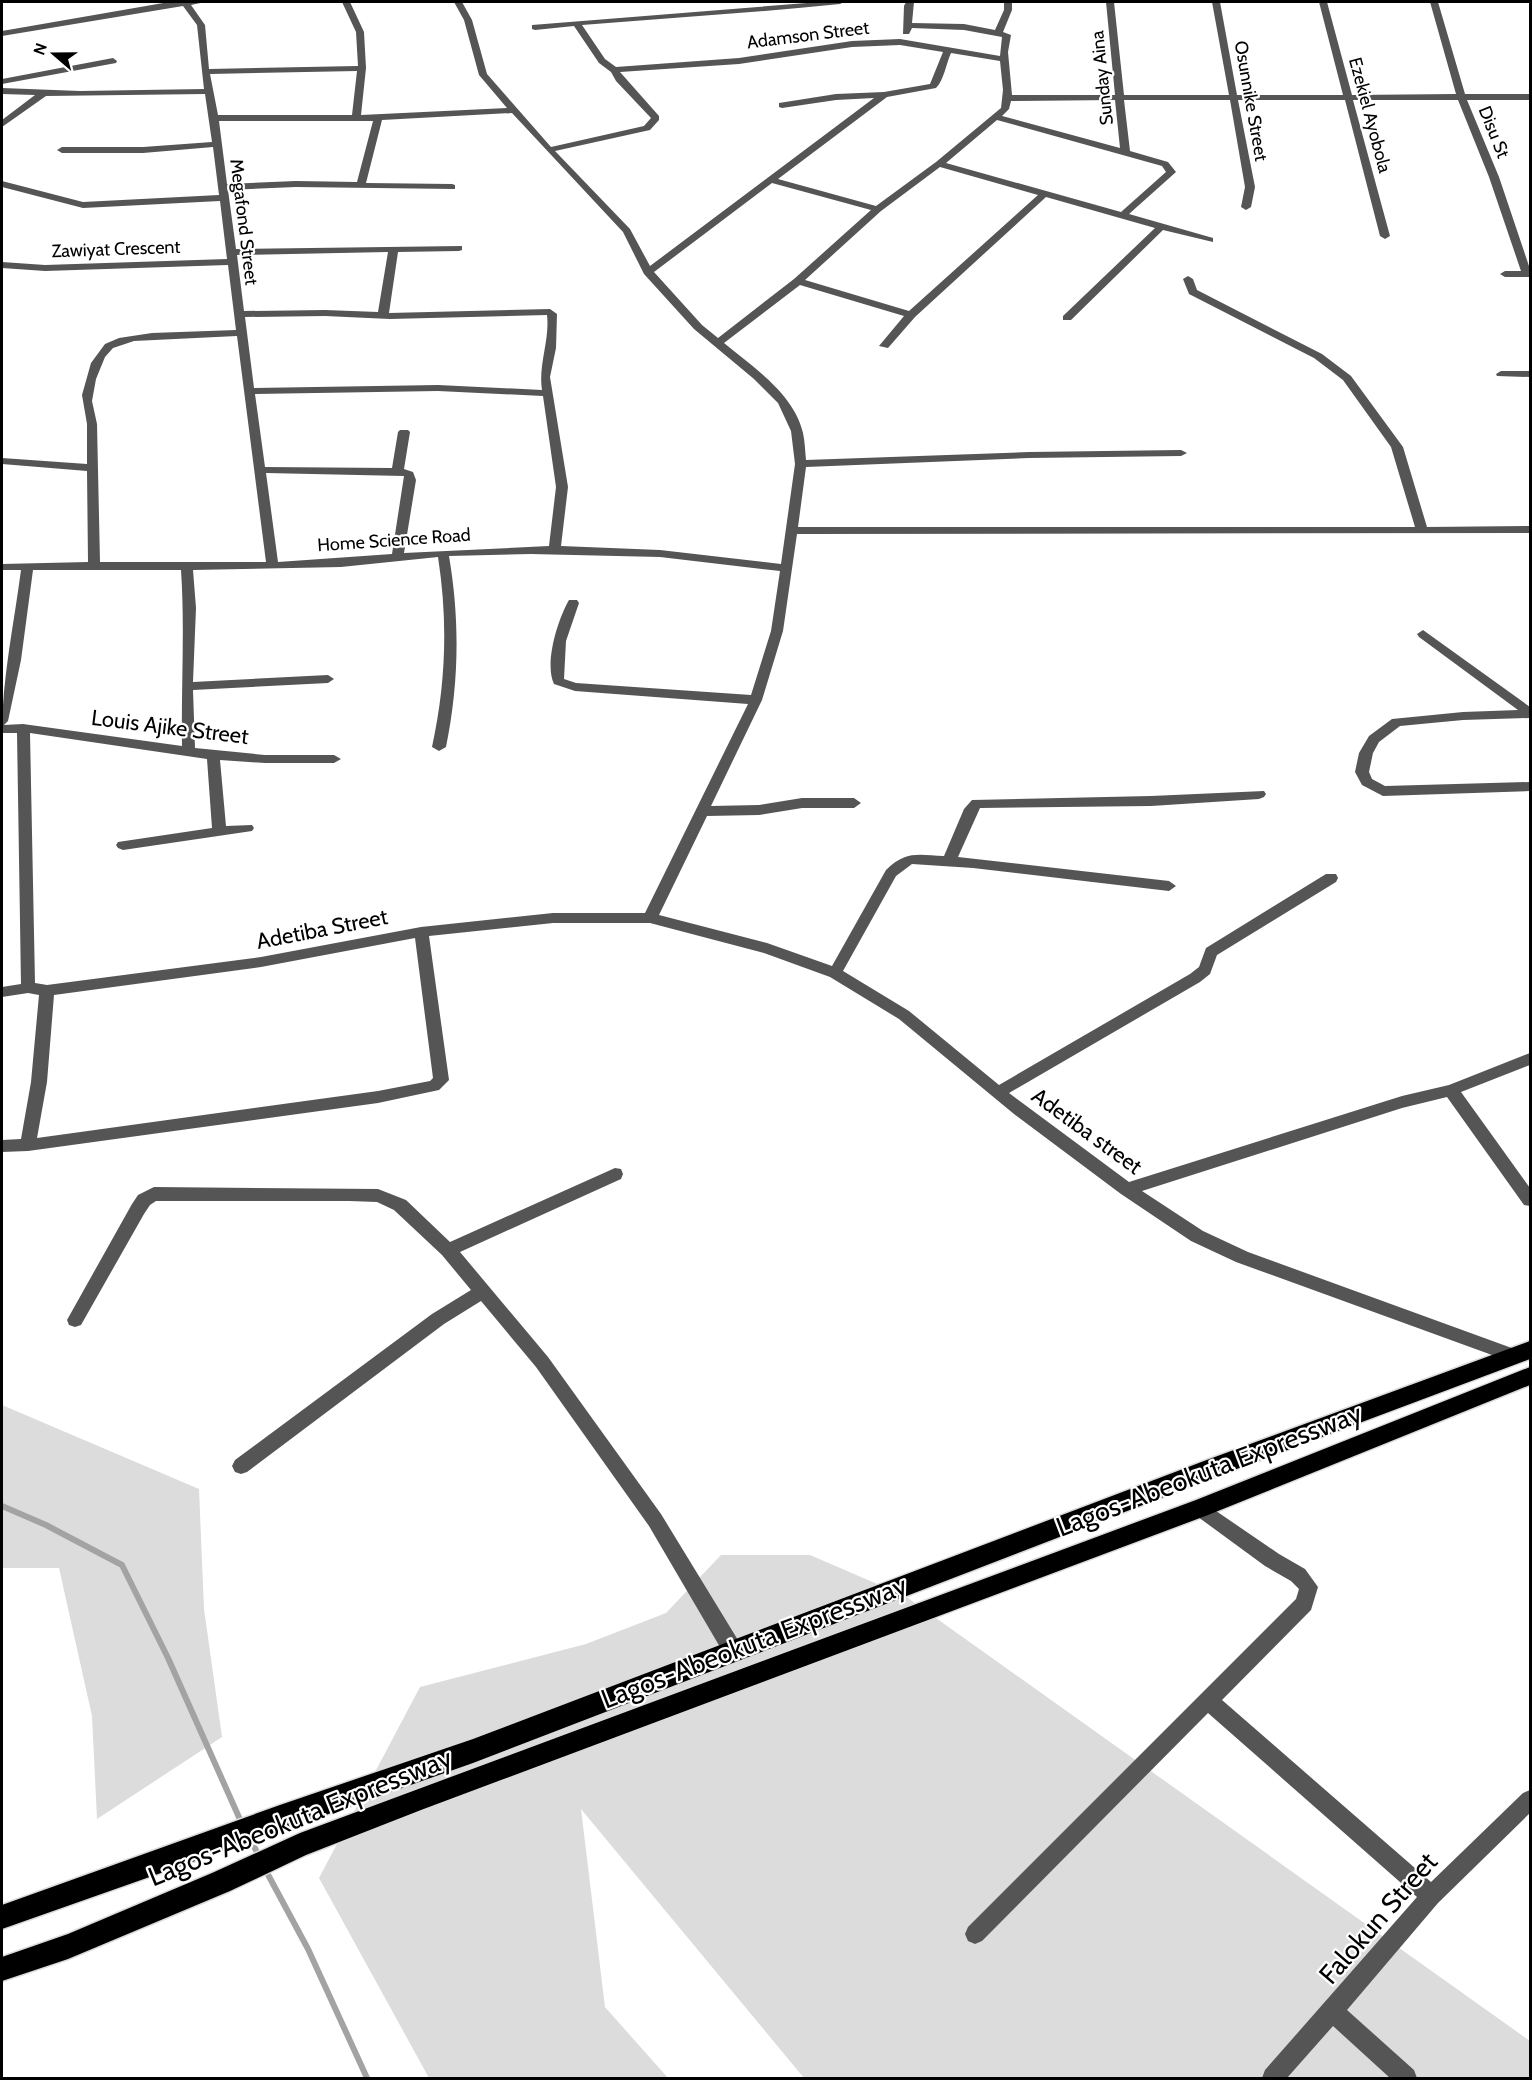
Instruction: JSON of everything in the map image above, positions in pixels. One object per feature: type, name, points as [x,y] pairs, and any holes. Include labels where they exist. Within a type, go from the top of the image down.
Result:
[{"type":"highway","name":"Lagos-Abeokuta Expressway","points":[[2,1917],[280,1817],[473,1751],[1212,1468],[1522,1353]]},
{"type":"highway","name":"Lagos-Abeokuta Expressway","points":[[2,1969],[68,1946],[221,1882],[300,1845],[421,1798],[664,1710],[871,1630],[1200,1508],[1530,1376]]},
{"type":"street","points":[[2,33],[201,2]]},
{"type":"street","points":[[346,2],[360,32],[362,68],[356,117]]},
{"type":"street","points":[[458,2],[468,20],[483,75],[549,150],[627,231],[648,273],[698,327],[783,402],[797,431],[801,464],[788,569],[777,631],[756,700],[650,918]]},
{"type":"street","points":[[535,27],[840,2]]},
{"type":"street","points":[[900,42],[909,25],[907,10],[910,2]]},
{"type":"street","points":[[999,32],[1008,10],[1008,2]]},
{"type":"street","name":"Sunday Aina","points":[[1110,2],[1125,151]]},
{"type":"street","name":"Osunnike Street","points":[[1216,2],[1250,187],[1246,207]]},
{"type":"street","name":"Ezekiel Ayobola","points":[[1323,2],[1385,236]]},
{"type":"street","name":"Disu St","points":[[1434,2],[1461,96],[1529,273]]},
{"type":"street","name":"Megafond Street","points":[[185,3],[201,25],[205,72],[214,118],[272,565]]},
{"type":"street","points":[[549,150],[647,128],[656,118],[619,79],[614,70],[602,62],[578,25]]},
{"type":"street","points":[[718,343],[798,281],[878,209],[939,164],[1005,109],[1009,98],[1005,59],[1007,35],[964,27],[909,25]]},
{"type":"street","name":"Adamson Street","points":[[614,70],[739,61],[852,44],[900,42],[1005,59]]},
{"type":"street","points":[[782,105],[836,97],[884,94],[933,86],[948,50]]},
{"type":"street","points":[[2,82],[113,61]]},
{"type":"street","points":[[205,72],[362,68]]},
{"type":"street","points":[[2,91],[43,94],[140,94],[210,91]]},
{"type":"street","points":[[2,124],[43,94]]},
{"type":"street","points":[[648,273],[884,94]]},
{"type":"street","points":[[1009,98],[1530,97]]},
{"type":"street","points":[[214,118],[378,118],[514,110]]},
{"type":"street","points":[[995,117],[1125,151],[1165,164],[1171,172],[1124,214]]},
{"type":"street","points":[[361,185],[378,118]]},
{"type":"street","points":[[62,150],[143,150],[217,144]]},
{"type":"street","points":[[939,164],[1124,214],[1210,240]]},
{"type":"street","points":[[771,180],[878,209]]},
{"type":"street","points":[[2,184],[83,205],[296,184],[452,187]]},
{"type":"street","points":[[884,345],[911,315],[1046,193]]},
{"type":"street","points":[[1067,318],[1161,227]]},
{"type":"street","points":[[382,316],[394,248]]},
{"type":"street","name":"Zawiyat Crescent","points":[[2,265],[45,268],[394,248],[459,248]]},
{"type":"street","points":[[1505,274],[1529,273]]},
{"type":"street","points":[[1188,279],[1193,292],[1318,356],[1347,378],[1396,447],[1422,530]]},
{"type":"street","points":[[798,281],[911,315]]},
{"type":"street","points":[[239,314],[325,313],[382,316],[550,312],[554,316],[545,377],[546,393],[562,487],[555,549]]},
{"type":"street","points":[[94,565],[92,424],[87,403],[88,390],[102,354],[108,346],[117,342],[167,334],[242,333]]},
{"type":"street","points":[[1501,374],[1530,374]]},
{"type":"street","points":[[249,390],[438,388],[546,393]]},
{"type":"street","points":[[398,471],[398,458],[404,432]]},
{"type":"street","points":[[801,464],[1029,455],[1181,453]]},
{"type":"street","points":[[2,461],[91,468]]},
{"type":"street","points":[[260,470],[398,471],[410,474],[397,557]]},
{"type":"street","points":[[792,531],[1530,530]]},
{"type":"street","name":"Home Science Road","points":[[2,567],[94,565],[187,568],[342,563],[443,553],[555,549],[659,552],[739,560],[788,569]]},
{"type":"street","points":[[439,747],[447,713],[452,654],[449,585],[443,553]]},
{"type":"street","points":[[2,721],[15,660],[28,566]]},
{"type":"street","points":[[187,568],[190,608],[187,686],[189,750]]},
{"type":"street","points":[[573,603],[561,633],[557,660],[558,681],[575,687],[756,700]]},
{"type":"street","points":[[1423,634],[1530,713]]},
{"type":"street","points":[[187,686],[328,679]]},
{"type":"street","points":[[1530,713],[1397,722],[1374,739],[1366,753],[1362,772],[1367,782],[1383,791],[1530,787]]},
{"type":"street","points":[[23,728],[28,988]]},
{"type":"street","name":"Louis Ajike Street","points":[[2,729],[23,728],[213,755],[265,759],[333,759]]},
{"type":"street","points":[[213,755],[218,786],[219,831]]},
{"type":"street","points":[[948,861],[971,809],[976,803],[1151,801],[1259,794]]},
{"type":"street","points":[[702,811],[759,810],[802,803],[854,803]]},
{"type":"street","points":[[123,845],[247,828]]},
{"type":"street","points":[[835,973],[891,873],[900,864],[910,859],[1100,876],[1169,886]]},
{"type":"street","points":[[997,1092],[1195,978],[1205,970],[1211,952],[1331,878]]},
{"type":"street","name":"Adetiba Street","points":[[2,992],[28,988],[47,990],[261,963],[421,932],[553,918],[650,918]]},
{"type":"street","name":"Adetiba street","points":[[650,918],[767,948],[835,973],[904,1016],[997,1092],[1126,1189],[1197,1236],[1242,1257],[1522,1353]]},
{"type":"street","points":[[2,1146],[28,1145],[378,1097],[434,1086],[441,1080],[421,932]]},
{"type":"street","points":[[28,1145],[39,1082],[47,990]]},
{"type":"street","points":[[1126,1189],[1402,1102],[1451,1090],[1530,1059]]},
{"type":"street","points":[[1451,1090],[1530,1200]]},
{"type":"street","points":[[448,1250],[615,1174]]},
{"type":"street","points":[[75,1320],[138,1209],[144,1200],[154,1194],[349,1194],[378,1196],[400,1205],[448,1250],[542,1362],[655,1520],[734,1652]]},
{"type":"street","points":[[240,1466],[438,1319],[483,1291]]},
{"type":"street","points":[[975,1934],[1304,1604],[1309,1587],[1298,1575],[1272,1560],[1200,1508]]},
{"type":"street","points":[[1209,1701],[1431,1896]]},
{"type":"street","name":"Falokun Street","points":[[1273,2079],[1431,1896],[1530,1800]]},
{"type":"street","points":[[1334,2011],[1406,2079]]},
{"type":"shaded area","points":[[2,1405],[199,1489],[204,1609],[222,1737],[97,1819],[92,1716],[59,1568],[2,1568]]},
{"type":"shaded area","points":[[721,1555],[810,1555],[905,1596],[1530,2041],[1530,2078],[804,2078],[581,1809],[605,2007],[668,2078],[429,2078],[319,1878],[420,1687],[586,1644],[666,1613]]},
{"type":"waterway","points":[[2,1506],[46,1525],[122,1565],[168,1658],[242,1824]]},
{"type":"waterway","points":[[249,1837],[259,1856]]},
{"type":"waterway","points":[[265,1869],[308,1949],[367,2078]]}]
